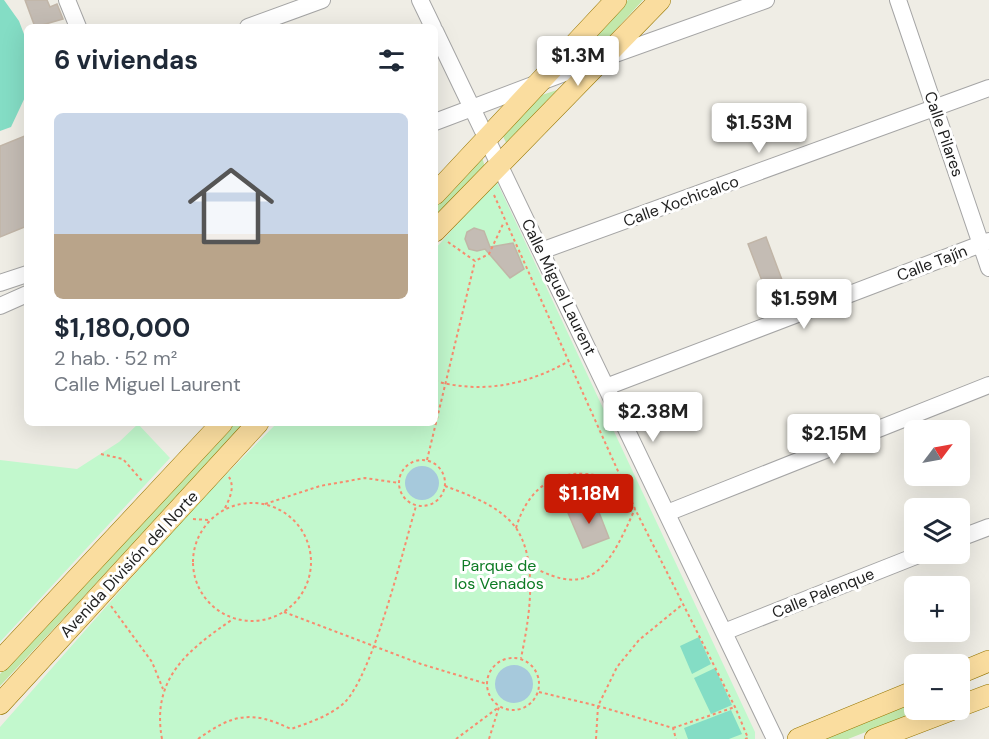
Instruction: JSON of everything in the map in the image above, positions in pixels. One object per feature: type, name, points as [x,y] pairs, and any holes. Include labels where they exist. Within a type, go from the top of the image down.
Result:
[{"type":"main road","points":[[438,191],[616,0]]},
{"type":"main road","points":[[439,235],[500,163],[660,0]]},
{"type":"main road","name":"Avenida División del Norte","points":[[0,662],[219,426]]},
{"type":"main road","name":"Avenida División del Norte","points":[[0,704],[255,426]]},
{"type":"main road","points":[[970,669],[989,661]]},
{"type":"main road","points":[[970,702],[989,695]]},
{"type":"main road","points":[[798,739],[904,696]]},
{"type":"main road","points":[[875,739],[925,720]]},
{"type":"street","points":[[67,0],[77,24]]},
{"type":"street","points":[[256,24],[322,0]]},
{"type":"street","name":"Calle Miguel Laurent","points":[[420,0],[432,24]]},
{"type":"street","points":[[438,121],[766,0]]},
{"type":"street","name":"Calle Pilares","points":[[898,0],[935,109],[985,243],[989,268]]},
{"type":"street","name":"Calle Miguel Laurent","points":[[438,37],[775,739]]},
{"type":"street","name":"Calle Xochicalco","points":[[541,251],[989,88]]},
{"type":"street","name":"Calle Tajín","points":[[606,387],[985,243]]},
{"type":"street","points":[[0,284],[24,275]]},
{"type":"street","points":[[0,306],[24,295]]},
{"type":"street","points":[[667,513],[989,385]]},
{"type":"street","points":[[970,534],[989,527]]},
{"type":"street","name":"Calle Palenque","points":[[724,632],[904,561]]},
{"type":"path","points":[[492,190],[504,222],[635,509],[735,707],[748,738],[746,739]]},
{"type":"path","points":[[438,414],[476,261],[489,254],[504,222]]},
{"type":"path","points":[[439,235],[476,261]]},
{"type":"path","points":[[438,382],[481,389],[517,384],[552,371],[569,361]]},
{"type":"path","points":[[427,460],[435,426]]},
{"type":"path","points":[[100,454],[123,459],[155,495]]},
{"type":"path","points":[[427,460],[442,473],[445,486],[438,500],[432,504],[416,506],[404,498],[399,483],[407,465],[427,460]]},
{"type":"path","points":[[220,464],[232,482],[231,495],[225,508]]},
{"type":"path","points":[[516,528],[522,507],[536,491],[554,479],[571,474],[589,474],[624,484]]},
{"type":"path","points":[[264,504],[320,486],[365,478],[399,483]]},
{"type":"path","points":[[445,486],[478,499],[501,514],[516,528],[530,565],[527,629],[521,658]]},
{"type":"path","points":[[244,503],[264,504],[283,512],[298,525],[308,542],[311,562],[308,581],[299,599],[284,612],[268,619],[251,621],[233,618],[216,609],[202,594],[194,576],[193,556],[198,537],[209,520],[225,508],[244,503]]},
{"type":"path","points":[[198,739],[217,725],[243,717],[267,718],[291,729],[315,721],[344,703],[359,681],[374,646],[416,506]]},
{"type":"path","points":[[530,565],[545,574],[565,580],[575,581],[589,576],[600,570],[612,558],[635,509]]},
{"type":"path","points":[[99,596],[110,604],[136,638],[152,662],[163,689]]},
{"type":"path","points":[[596,739],[598,706],[617,668],[639,640],[683,603]]},
{"type":"path","points":[[284,612],[421,664],[487,684]]},
{"type":"path","points":[[162,739],[159,721],[163,689],[178,664],[198,643],[233,618]]},
{"type":"path","points":[[513,657],[521,658],[534,668],[540,683],[538,692],[530,704],[523,708],[508,710],[499,707],[490,697],[487,684],[492,668],[497,662],[513,657]]},
{"type":"path","points":[[538,692],[598,706],[673,728],[735,707]]},
{"type":"path","points":[[456,739],[499,707]]},
{"type":"path","points":[[489,739],[499,707]]},
{"type":"path","points":[[673,728],[676,739]]},
{"type":"green space","points":[[0,0],[4,0],[19,21],[24,34],[24,99],[11,127],[0,131]]},
{"type":"green space","points":[[628,0],[643,0],[609,37],[588,43]]},
{"type":"green space","points":[[557,90],[508,147],[502,134],[536,97]]},
{"type":"green space","points":[[481,154],[485,167],[438,218],[438,201]]},
{"type":"green space","name":"Parque de los Venados","points":[[496,180],[755,732],[755,739],[0,739],[0,727],[194,507],[274,426],[438,426],[438,246]]},
{"type":"green space","points":[[136,426],[140,426],[170,458],[0,642],[0,460],[77,469],[119,442]]},
{"type":"green space","points":[[229,426],[243,426],[0,686],[0,674]]},
{"type":"green space","points":[[699,637],[711,664],[692,674],[680,646]]},
{"type":"green space","points":[[715,668],[732,705],[711,714],[694,678]]},
{"type":"green space","points":[[904,705],[904,717],[848,739],[822,739]]},
{"type":"green space","points":[[731,710],[742,734],[729,739],[688,739],[684,728]]},
{"type":"water","points":[[422,466],[434,471],[439,483],[434,495],[422,500],[410,495],[405,483],[410,471]]},
{"type":"water","points":[[514,665],[528,670],[533,684],[528,698],[514,703],[500,698],[495,684],[500,670]]},
{"type":"building","points":[[25,0],[47,0],[50,7],[57,4],[63,19],[46,24],[34,24]]},
{"type":"building","points":[[24,136],[24,227],[0,237],[0,146]]},
{"type":"building","points":[[474,228],[484,231],[490,247],[513,243],[524,269],[510,278],[485,249],[477,251],[469,249],[465,239],[467,232]]},
{"type":"building","points":[[766,237],[788,296],[770,302],[748,244]]},
{"type":"building","points":[[595,502],[609,538],[583,548],[568,513]]}]
